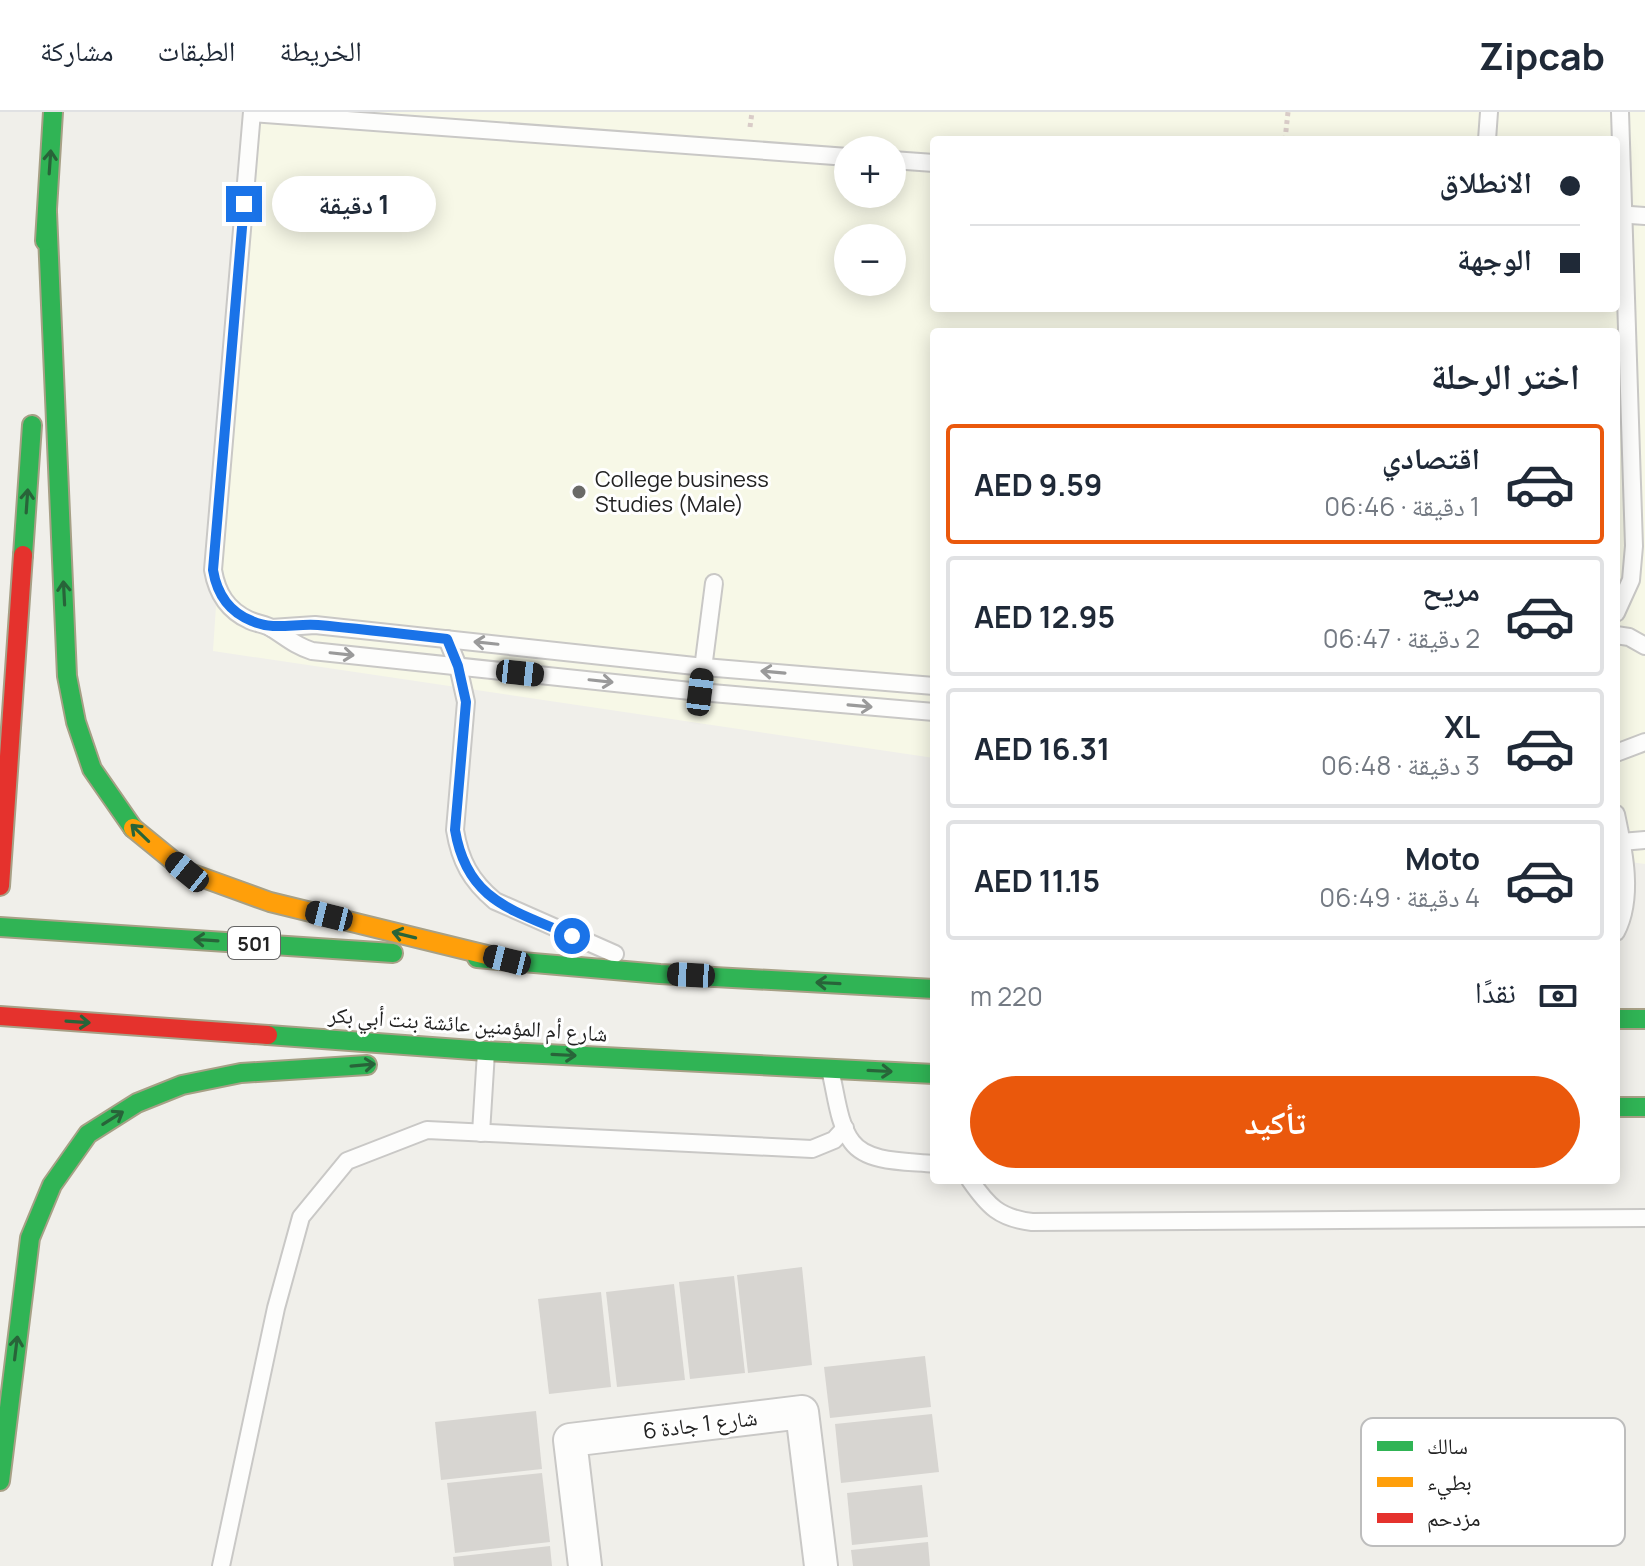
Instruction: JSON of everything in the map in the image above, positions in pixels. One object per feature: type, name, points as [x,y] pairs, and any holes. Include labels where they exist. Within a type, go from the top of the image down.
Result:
[{"type":"main road","points":[[36,369],[53,112]]},
{"type":"main road","points":[[47,212],[67,676],[76,722],[92,769],[135,830],[187,872],[270,902],[507,960]]},
{"type":"main road","points":[[0,886],[34,400]]},
{"type":"main road","name":"501","points":[[0,927],[507,960],[660,974],[930,989]]},
{"type":"main road","name":"شارع أم المؤمنين عائشة بنت أبي بكر","points":[[0,1016],[486,1051],[930,1074]]},
{"type":"main road","points":[[1620,1019],[1645,1019]]},
{"type":"main road","points":[[0,1481],[30,1238],[52,1185],[88,1134],[137,1103],[182,1085],[241,1073],[387,1063],[486,1051]]},
{"type":"main road","points":[[1620,1107],[1645,1107]]},
{"type":"street","name":"شارع 1 جادة 6","points":[[585,1566],[570,1440],[802,1412],[821,1566]]},
{"type":"lane","points":[[834,156],[252,112],[213,570],[216,586],[235,612],[312,651],[700,692],[930,712]]},
{"type":"lane","points":[[1487,136],[1489,112]]},
{"type":"lane","points":[[1620,112],[1620,214],[1634,554],[1631,580],[1620,604]]},
{"type":"lane","points":[[906,161],[930,163]]},
{"type":"lane","points":[[1620,214],[1645,216]]},
{"type":"lane","points":[[700,692],[714,583]]},
{"type":"lane","points":[[271,628],[315,625],[704,667],[930,686]]},
{"type":"lane","points":[[1620,636],[1645,646]]},
{"type":"lane","points":[[447,639],[458,666],[466,702],[455,830],[459,851],[473,879],[495,901],[660,974]]},
{"type":"lane","points":[[466,702],[490,669]]},
{"type":"lane","points":[[1620,751],[1645,742]]},
{"type":"lane","points":[[1620,840],[1645,840]]},
{"type":"lane","points":[[1620,853],[1626,893],[1620,924]]},
{"type":"lane","points":[[481,1133],[486,1051]]},
{"type":"lane","points":[[830,1069],[845,1128],[853,1144],[876,1157],[930,1164]]},
{"type":"lane","points":[[221,1566],[276,1308],[301,1217],[347,1161],[427,1130],[812,1149],[834,1140],[845,1128]]},
{"type":"lane","points":[[973,1184],[987,1204],[1011,1220],[1032,1222],[1645,1218]]},
{"type":"path","points":[[1285,136],[1288,112]]},
{"type":"shaded area","name":"College business Studies (Male)","points":[[249,112],[1645,112],[1645,864],[1620,861],[1620,328],[930,328],[930,757],[213,651]]},
{"type":"building","points":[[802,1267],[812,1365],[748,1373],[737,1275]]},
{"type":"building","points":[[734,1276],[745,1373],[690,1379],[679,1282]]},
{"type":"building","points":[[674,1284],[685,1380],[617,1387],[606,1292]]},
{"type":"building","points":[[601,1292],[611,1387],[549,1394],[538,1299]]},
{"type":"building","points":[[925,1356],[931,1407],[830,1418],[824,1367]]},
{"type":"building","points":[[536,1411],[542,1469],[441,1480],[435,1422]]},
{"type":"building","points":[[932,1414],[939,1472],[841,1483],[835,1424]]},
{"type":"building","points":[[542,1473],[550,1542],[455,1553],[447,1483]]},
{"type":"building","points":[[922,1485],[928,1537],[852,1545],[847,1493]]},
{"type":"building","points":[[928,1542],[930,1566],[853,1566],[851,1550]]},
{"type":"building","points":[[550,1546],[552,1566],[454,1566],[453,1557]]},
{"type":"traffic: fast","points":[[45,241],[53,112]]},
{"type":"traffic: fast","points":[[47,212],[67,676],[76,722],[92,769],[133,828]]},
{"type":"traffic: fast","points":[[23,555],[32,425]]},
{"type":"traffic: fast","points":[[0,927],[393,953]]},
{"type":"traffic: fast","points":[[477,958],[660,974],[930,989]]},
{"type":"traffic: fast","points":[[1620,1019],[1645,1019]]},
{"type":"traffic: fast","points":[[268,1035],[486,1051],[930,1074]]},
{"type":"traffic: fast","points":[[0,1481],[30,1238],[52,1185],[88,1134],[137,1103],[182,1085],[241,1073],[367,1065]]},
{"type":"traffic: fast","points":[[1620,1107],[1645,1107]]},
{"type":"traffic: slow","points":[[133,828],[187,872],[270,902],[507,960]]},
{"type":"traffic: jam","points":[[0,886],[23,555]]},
{"type":"traffic: jam","points":[[0,1016],[268,1035]]},
{"type":"place","name":"College business Studies (Male)","points":[[579,492]]},
{"type":"route","points":[[244,204],[213,570],[216,586],[235,612],[271,628],[300,624],[447,639],[458,666],[466,702],[455,830],[459,851],[479,887],[495,901],[572,936]]}]
